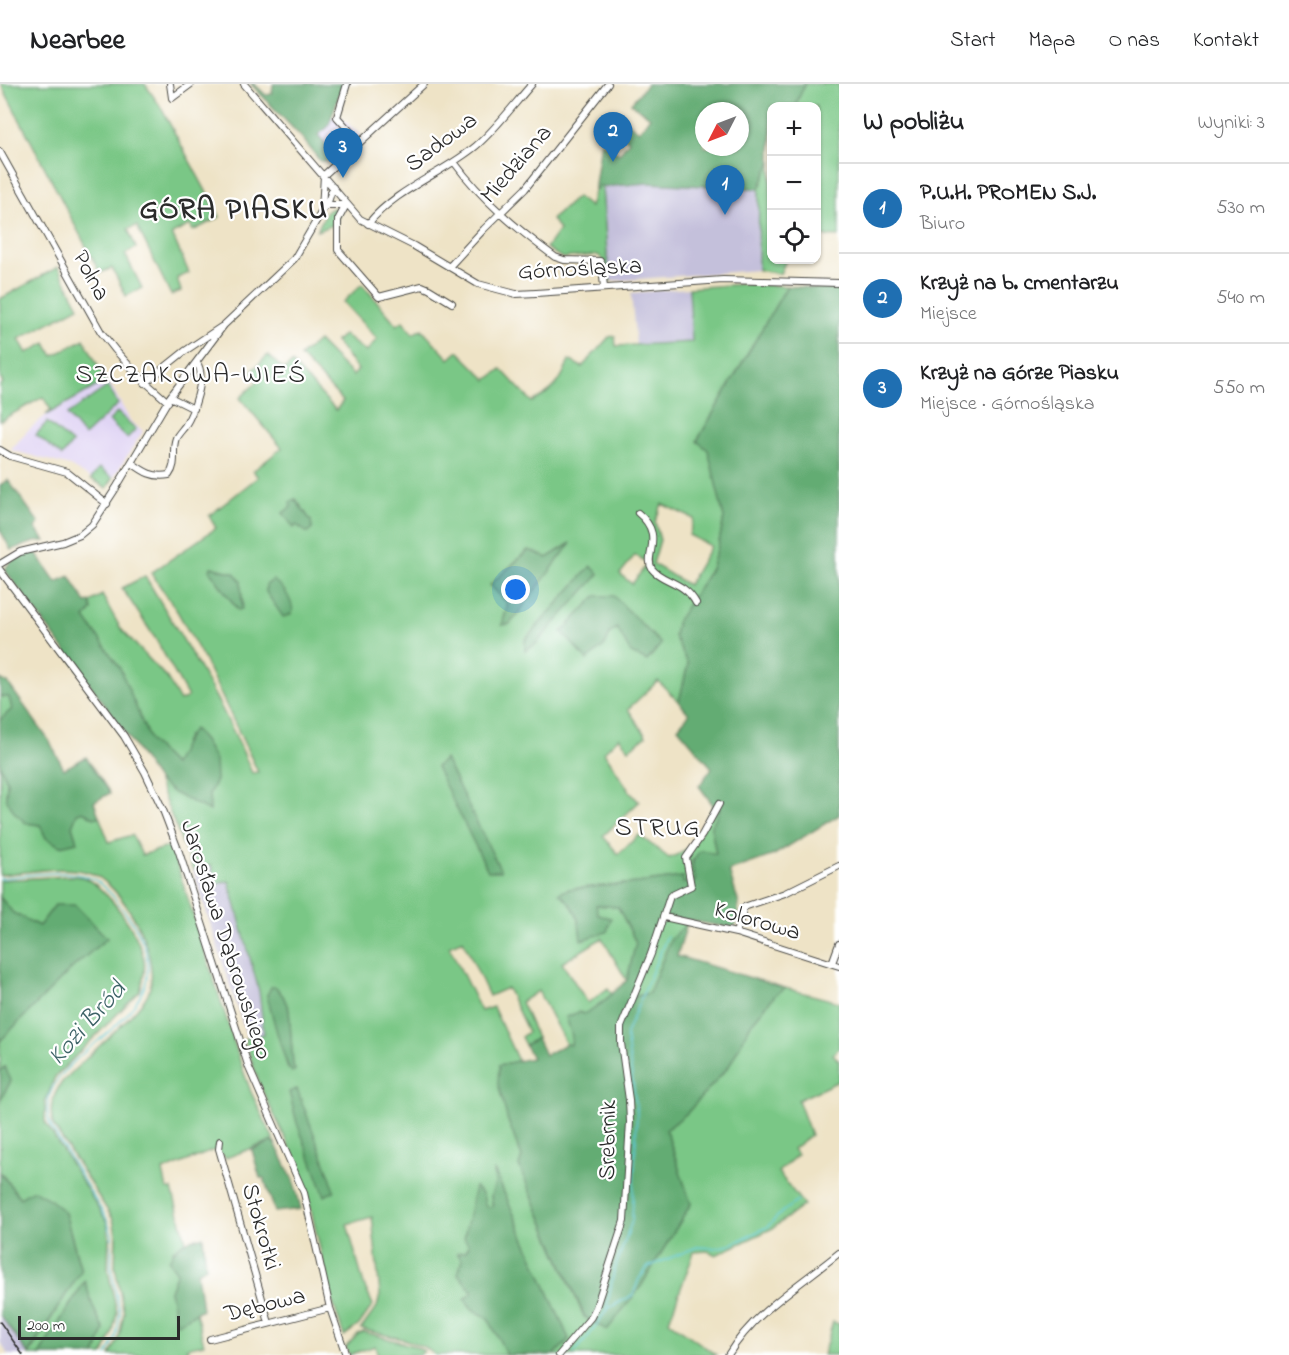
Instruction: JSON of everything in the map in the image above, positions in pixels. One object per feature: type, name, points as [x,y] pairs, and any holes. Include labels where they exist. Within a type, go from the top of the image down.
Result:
[{"type":"street","points":[[170,84],[172,99],[191,84]]},
{"type":"street","name":"Górnośląska","points":[[244,84],[360,219],[414,246],[478,284],[516,294],[723,280],[839,283]]},
{"type":"street","points":[[347,84],[337,117],[360,142]]},
{"type":"street","points":[[322,211],[324,175],[424,84]]},
{"type":"street","name":"Sadowa","points":[[368,224],[388,204],[478,144],[532,84]]},
{"type":"street","name":"Miedziana","points":[[449,267],[525,189],[608,84]]},
{"type":"street","name":"Polna","points":[[0,152],[90,315],[110,345],[145,382],[169,399],[194,409]]},
{"type":"street","points":[[454,162],[469,182],[500,214],[560,260],[600,261],[603,288]]},
{"type":"street","points":[[323,192],[333,187]]},
{"type":"street","points":[[145,382],[224,325],[294,259],[327,205],[333,187]]},
{"type":"street","points":[[327,205],[346,205],[338,220],[338,250],[379,297],[422,286],[452,303]]},
{"type":"street","points":[[0,564],[20,552],[80,536],[96,520],[169,399],[224,325]]},
{"type":"street","points":[[132,463],[147,474],[169,475],[175,461],[177,436],[194,409],[200,380],[200,366],[197,363]]},
{"type":"street","points":[[0,450],[10,456],[67,472],[107,504]]},
{"type":"street","points":[[638,513],[648,522],[652,533],[650,562],[653,570],[686,589],[696,603]]},
{"type":"street","name":"Jarosława Dąbrowskiego","points":[[0,570],[124,736],[163,810],[253,1078],[291,1159],[304,1193],[330,1308],[346,1355]]},
{"type":"street","name":"Srebrnik","points":[[559,1355],[597,1307],[623,1230],[630,1116],[621,1028],[651,954],[670,896],[691,886],[687,858],[718,804]]},
{"type":"street","points":[[736,933],[744,907],[786,893],[839,866]]},
{"type":"street","name":"Kolorowa","points":[[664,917],[736,933],[836,965]]},
{"type":"street","points":[[836,965],[839,945]]},
{"type":"street","name":"Stokrotki","points":[[220,1141],[219,1149],[269,1323]]},
{"type":"street","points":[[728,1355],[739,1337],[766,1309],[839,1253]]},
{"type":"street","name":"Dębowa","points":[[210,1339],[330,1308]]},
{"type":"shaded area","points":[[339,116],[361,135],[337,157],[318,135],[328,127],[331,118]]},
{"type":"shaded area","points":[[648,183],[759,189],[758,270],[611,281],[609,279],[602,187]]},
{"type":"shaded area","points":[[689,288],[692,342],[636,346],[631,293]]},
{"type":"shaded area","points":[[108,380],[131,422],[143,431],[107,488],[70,466],[11,450],[27,431],[48,414]]},
{"type":"shaded area","points":[[212,865],[229,881],[259,991],[264,1034],[247,1038],[193,870]]},
{"type":"shaded area","points":[[0,1315],[29,1355],[9,1355],[0,1343]]},
{"type":"green space","points":[[1,84],[145,84],[160,106],[220,217],[193,231],[190,225],[172,234],[189,273],[177,278],[181,291],[171,295],[137,226],[128,229],[136,248],[125,254],[142,288],[126,296],[112,268],[100,273]]},
{"type":"green space","points":[[251,84],[266,95],[272,94],[273,84],[343,84],[328,127],[318,135],[337,157],[329,162],[320,161],[303,139]]},
{"type":"green space","points":[[647,84],[805,84],[797,102],[767,102],[767,170],[759,189],[648,183],[602,187],[599,185],[594,192],[601,142],[619,154],[629,141],[612,126],[620,117],[639,131],[650,117],[631,103]]},
{"type":"green space","points":[[805,84],[839,84],[839,237],[821,236],[821,102],[797,102]]},
{"type":"green space","points":[[767,170],[767,264],[784,264],[780,274],[758,270],[759,189]]},
{"type":"green space","points":[[599,185],[602,187],[611,281],[606,282],[606,270],[598,255],[562,258],[546,248],[559,230],[552,219],[577,197],[590,207],[594,192]]},
{"type":"green space","points":[[333,208],[340,210],[336,224],[317,231],[326,212]]},
{"type":"green space","points":[[58,267],[79,307],[19,339],[27,353],[46,343],[53,356],[84,339],[106,381],[46,415],[51,410],[43,397],[0,421],[0,385],[3,383],[0,378],[0,299]]},
{"type":"green space","points":[[362,284],[397,325],[403,321],[413,334],[422,329],[449,359],[458,351],[487,380],[501,369],[532,402],[555,386],[563,375],[569,360],[582,367],[609,337],[615,336],[616,346],[692,342],[689,288],[742,284],[787,286],[697,441],[708,449],[724,518],[711,569],[677,621],[674,636],[688,664],[679,702],[658,681],[628,709],[646,736],[629,749],[619,737],[604,752],[639,802],[603,836],[618,854],[639,835],[669,858],[678,854],[697,838],[713,805],[720,809],[711,827],[716,854],[692,860],[696,881],[682,883],[683,877],[569,889],[560,893],[570,902],[579,919],[598,915],[595,905],[618,907],[636,943],[627,981],[602,938],[562,963],[588,1003],[608,988],[612,994],[581,1021],[576,1028],[572,1045],[566,1044],[538,991],[521,1002],[537,1038],[525,1045],[521,1037],[528,1032],[507,988],[489,996],[463,940],[449,946],[481,1011],[493,1007],[518,1061],[499,1065],[508,1121],[522,1157],[519,1166],[584,1317],[607,1330],[641,1286],[691,1204],[666,1130],[687,1113],[729,1066],[751,1024],[775,995],[785,988],[839,1002],[839,1048],[833,1054],[839,1061],[839,1081],[798,1100],[811,1135],[793,1149],[797,1155],[778,1172],[804,1205],[773,1228],[716,1255],[708,1251],[694,1252],[669,1321],[716,1355],[554,1355],[569,1339],[495,1172],[495,1184],[491,1196],[493,1207],[486,1207],[467,1227],[465,1238],[469,1245],[462,1260],[474,1293],[465,1299],[472,1309],[488,1318],[507,1355],[435,1355],[424,1347],[406,1340],[361,1329],[377,1307],[380,1295],[372,1217],[347,1224],[364,1285],[373,1305],[359,1325],[344,1336],[332,1300],[305,1184],[296,1160],[261,1088],[244,1039],[264,1034],[259,991],[229,881],[217,884],[211,865],[193,870],[157,780],[174,793],[210,810],[209,794],[216,780],[187,736],[181,753],[173,765],[150,741],[136,709],[85,618],[92,610],[90,602],[102,595],[121,629],[167,678],[180,701],[188,697],[155,638],[122,588],[145,576],[216,697],[252,773],[258,772],[204,659],[177,611],[151,573],[216,528],[209,516],[258,477],[253,471],[282,448],[240,398],[258,381],[251,372],[268,355],[284,370],[292,363],[336,410],[343,401],[300,356],[318,341],[353,376],[358,370],[335,341],[344,335],[366,352],[377,339],[343,302]],"holes":[[[296,499],[311,521],[312,529],[296,524],[283,513],[292,507]],[[662,504],[694,519],[689,535],[711,546],[688,585],[653,564],[660,540],[655,522]],[[569,544],[502,625],[508,604],[491,584],[528,550],[547,558]],[[635,555],[648,563],[632,584],[620,574]],[[591,566],[536,644],[525,650],[525,640]],[[212,567],[234,573],[240,581],[243,605],[238,610],[210,571]],[[614,596],[631,652],[617,628],[610,633]],[[276,988],[283,996],[289,1010],[295,1070],[288,1069],[267,995]]]},
{"type":"green space","points":[[787,286],[839,290],[839,815],[774,855],[729,871],[739,904],[736,925],[731,928],[671,917],[659,924],[630,998],[649,993],[671,939],[687,924],[677,956],[785,988],[775,995],[751,1024],[729,1066],[687,1113],[666,1130],[691,1204],[641,1286],[607,1330],[585,1317],[519,1166],[522,1157],[508,1121],[498,1084],[499,1065],[532,1058],[525,1045],[537,1038],[545,1055],[566,1044],[571,1045],[572,1036],[566,1017],[579,1012],[584,1014],[601,1004],[627,980],[636,942],[618,907],[596,905],[598,915],[611,918],[607,932],[581,940],[576,914],[559,893],[569,889],[683,877],[683,883],[696,881],[692,865],[697,854],[701,850],[716,854],[711,827],[720,809],[713,805],[699,786],[712,768],[678,728],[689,714],[679,702],[688,664],[674,636],[677,621],[711,569],[724,518],[708,450],[697,441]]},
{"type":"green space","points":[[108,386],[118,404],[84,436],[67,415]]},
{"type":"green space","points":[[117,412],[136,429],[127,438],[109,421]]},
{"type":"green space","points":[[47,422],[72,443],[62,456],[36,435]]},
{"type":"green space","points":[[99,468],[113,478],[107,488],[91,479]]},
{"type":"green space","points":[[8,480],[39,523],[35,528],[45,541],[34,542],[11,550],[0,530],[0,485]]},
{"type":"green space","points":[[295,499],[311,521],[312,529],[308,533],[296,525],[294,528],[283,513],[291,507],[290,502]]},
{"type":"green space","points":[[571,543],[510,624],[502,625],[508,604],[490,585],[529,550],[547,558]]},
{"type":"green space","points":[[35,551],[56,582],[70,576],[86,603],[90,602],[92,610],[85,618],[120,668],[150,741],[173,765],[194,729],[204,741],[215,760],[216,780],[209,794],[210,811],[174,793],[157,780],[120,725],[5,570],[13,560]]},
{"type":"green space","points":[[591,566],[599,574],[536,644],[525,651],[525,640]]},
{"type":"green space","points":[[211,567],[234,573],[241,581],[242,609],[238,610],[210,571]]},
{"type":"green space","points":[[273,580],[288,597],[293,611],[290,615],[283,617],[266,592],[266,585]]},
{"type":"green space","points":[[596,596],[614,596],[661,644],[647,661],[631,653],[617,628],[610,633],[606,644],[587,660],[562,632]]},
{"type":"green space","points":[[0,679],[8,683],[50,742],[64,769],[86,757],[110,793],[94,802],[99,816],[94,818],[83,811],[77,813],[72,826],[77,842],[60,846],[46,838],[40,825],[26,823],[15,813],[6,799],[7,781],[0,765],[0,720],[12,709],[9,697],[0,697]]},
{"type":"green space","points":[[0,697],[9,697],[12,709],[0,720]]},
{"type":"green space","points":[[445,759],[501,871],[488,871],[436,767]]},
{"type":"green space","points":[[0,765],[7,781],[6,799],[26,823],[40,825],[46,838],[60,846],[77,842],[72,826],[77,813],[83,811],[94,818],[99,816],[109,842],[132,835],[142,855],[171,846],[243,1070],[274,1140],[226,1158],[214,1150],[163,1171],[167,1189],[172,1189],[186,1241],[173,1250],[177,1272],[170,1291],[177,1323],[196,1313],[204,1344],[186,1348],[192,1355],[110,1355],[119,1338],[124,1313],[115,1267],[116,1234],[113,1219],[53,1125],[51,1113],[52,1102],[62,1082],[130,1017],[146,997],[151,982],[151,964],[146,945],[127,906],[100,878],[87,872],[67,869],[0,875]]},
{"type":"green space","points":[[69,876],[87,879],[114,903],[136,937],[145,963],[140,991],[55,1077],[45,1103],[45,1122],[107,1222],[108,1270],[117,1313],[112,1335],[103,1355],[95,1355],[104,1330],[84,1282],[39,1355],[29,1355],[81,1270],[65,1213],[20,1198],[0,1172],[0,1100],[11,1081],[4,1067],[0,1071],[0,1041],[72,968],[107,938],[55,905],[39,926],[13,913],[0,897],[0,880]]},
{"type":"green space","points":[[0,897],[13,913],[39,926],[55,905],[75,905],[107,938],[72,968],[0,1041]]},
{"type":"green space","points":[[662,914],[687,924],[671,939],[649,993],[629,998]]},
{"type":"green space","points":[[271,987],[276,987],[289,1010],[295,1070],[292,1072],[282,1049],[267,995]]},
{"type":"green space","points":[[5,1067],[11,1081],[0,1100],[0,1071]]},
{"type":"green space","points":[[297,1089],[331,1179],[334,1191],[325,1196],[297,1123],[289,1092]]},
{"type":"green space","points":[[274,1141],[294,1182],[301,1209],[275,1212],[264,1178],[260,1178],[252,1150]]},
{"type":"green space","points":[[494,1170],[569,1339],[554,1355],[507,1355],[488,1318],[472,1309],[465,1299],[473,1292],[458,1274],[462,1260],[457,1253],[466,1251],[469,1245],[464,1238],[475,1187],[483,1195],[486,1207],[493,1206],[491,1196],[495,1184]]},
{"type":"green space","points":[[0,1172],[20,1198],[33,1190],[51,1200],[65,1213],[81,1271],[28,1354],[0,1315]]},
{"type":"green space","points":[[203,1236],[206,1267],[197,1272],[202,1309],[177,1324],[170,1291],[177,1272],[169,1261],[174,1251],[182,1244]]},
{"type":"green space","points":[[85,1281],[93,1307],[104,1330],[95,1355],[39,1355]]},
{"type":"green space","points":[[833,1322],[839,1324],[839,1355],[823,1355]]},
{"type":"green space","points":[[364,1332],[424,1351],[420,1355],[378,1355],[375,1346],[349,1355],[346,1347],[358,1334]]},
{"type":"waterway","name":"Kozi Bród","points":[[0,878],[64,873],[89,877],[103,886],[128,916],[146,953],[145,984],[130,1010],[61,1076],[48,1099],[51,1127],[107,1219],[112,1235],[111,1269],[120,1313],[116,1337],[107,1355]]},
{"type":"waterway","points":[[574,1353],[606,1311],[614,1271],[632,1221],[637,1112],[626,1034],[667,936]]},
{"type":"waterway","points":[[607,1309],[633,1295],[639,1279],[648,1267],[697,1247],[715,1248],[730,1245],[767,1227],[782,1212],[798,1201]]},
{"type":"railway","points":[[0,1322],[23,1355]]},
{"type":"place","name":"Krzyż na b. cmentarzu","points":[[613,162]]},
{"type":"place","name":"Krzyż na Górze Piasku","points":[[343,178]]},
{"type":"place","name":"P.U.H. PROMEN S.J.","points":[[725,215]]},
{"type":"district","name":"GÓRA PIASKU","points":[[234,211]]},
{"type":"district","name":"SZCZAKOWA-WIEŚ","points":[[191,376]]},
{"type":"district","name":"STRUG","points":[[658,829]]}]
